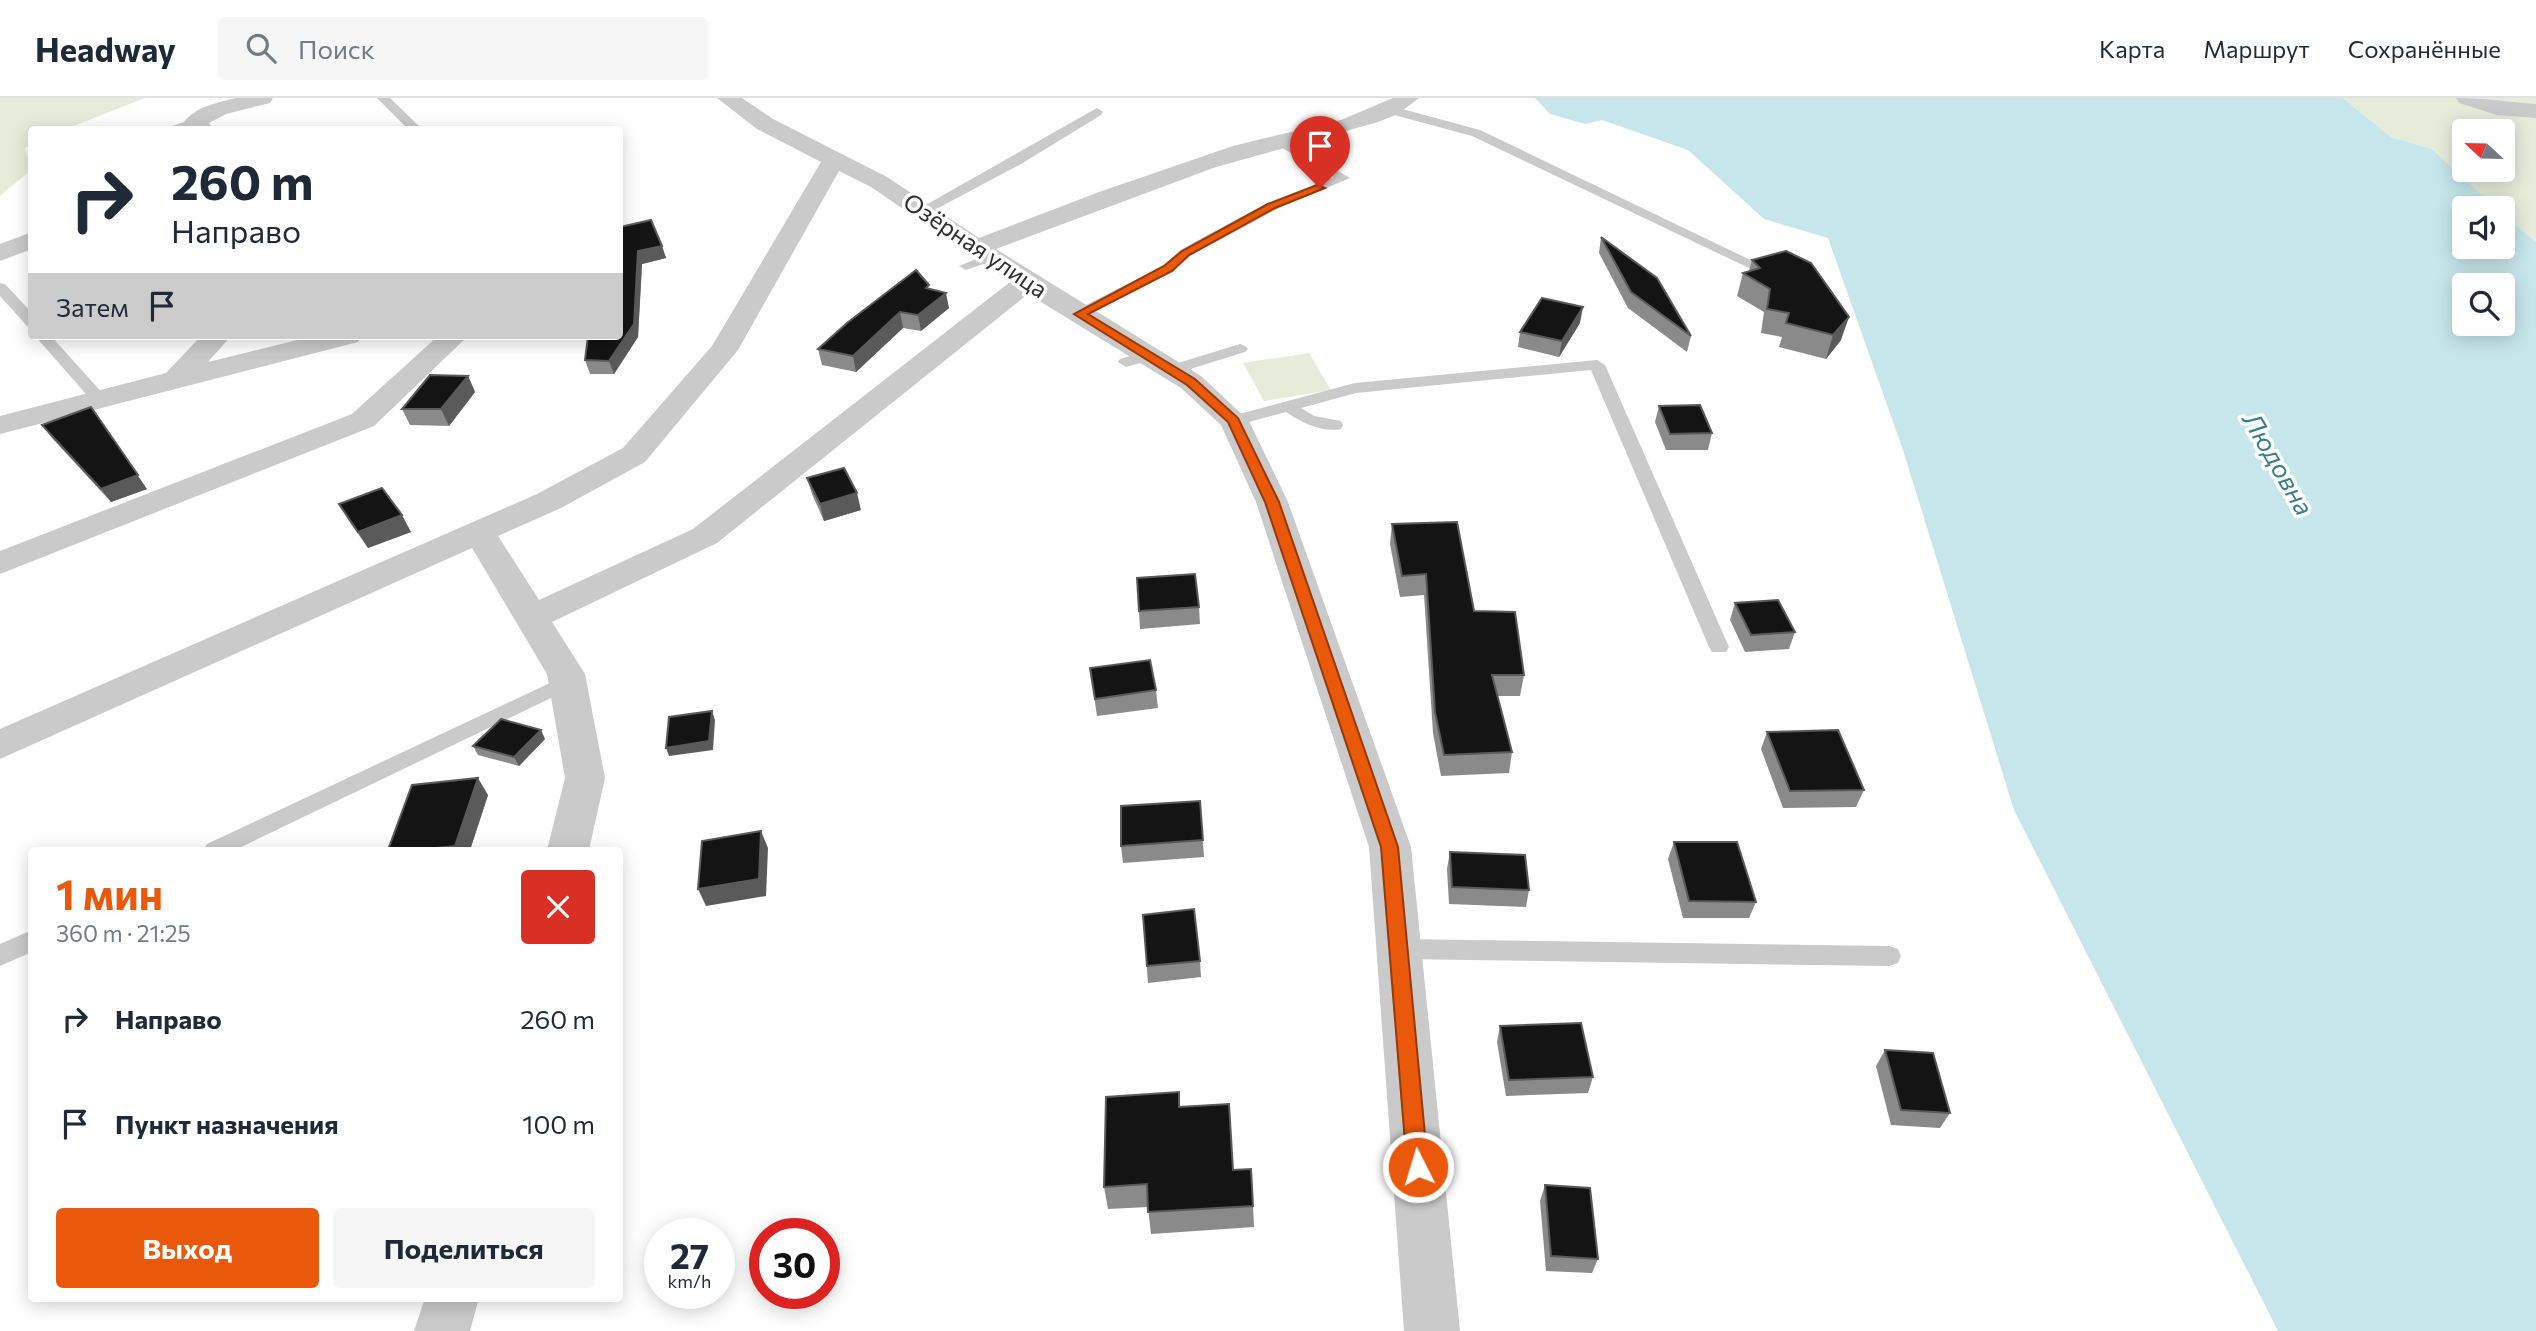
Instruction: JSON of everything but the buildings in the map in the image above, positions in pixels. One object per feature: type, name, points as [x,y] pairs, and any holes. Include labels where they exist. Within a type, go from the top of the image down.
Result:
[{"type":"street","points":[[199,126],[218,109],[262,98]]},
{"type":"street","name":"Озёрная улица","points":[[728,98],[765,124],[879,182],[922,211],[977,257],[1027,282],[1078,320],[1148,363],[1191,382],[1234,421],[1272,502],[1390,847],[1432,1331]]},
{"type":"street","points":[[2467,98],[2497,108],[2536,111]]},
{"type":"street","points":[[977,257],[1064,212],[1242,150],[1399,104]]},
{"type":"street","points":[[0,745],[549,501],[634,456],[724,350],[834,159]]},
{"type":"street","points":[[0,253],[28,242]]},
{"type":"street","points":[[531,618],[705,536],[1027,282]]},
{"type":"street","points":[[176,379],[213,340]]},
{"type":"street","points":[[0,425],[332,340]]},
{"type":"street","points":[[0,563],[363,420],[450,340]]},
{"type":"street","points":[[479,532],[566,674],[585,778],[569,847]]},
{"type":"street","points":[[442,1331],[451,1302]]},
{"type":"lane","points":[[383,98],[413,126]]},
{"type":"lane","points":[[1399,104],[1476,133],[1756,266]]},
{"type":"lane","points":[[922,211],[1017,161],[1097,112]]},
{"type":"lane","points":[[1078,320],[1168,269],[1185,253],[1272,206],[1344,178],[1279,141]]},
{"type":"lane","points":[[0,287],[28,318]]},
{"type":"lane","points":[[47,340],[99,399]]},
{"type":"lane","points":[[1148,363],[1240,349]]},
{"type":"lane","points":[[1234,421],[1355,388],[1597,365],[1719,647]]},
{"type":"lane","points":[[1288,406],[1309,420],[1335,425]]},
{"type":"lane","points":[[221,847],[567,682]]},
{"type":"lane","points":[[0,956],[28,942]]},
{"type":"lane","points":[[1398,949],[1889,956]]},
{"type":"green space","points":[[0,98],[145,98],[74,126],[28,126],[28,146],[25,148],[28,173],[0,196]]},
{"type":"green space","points":[[2343,98],[2536,98],[2536,242],[2515,224],[2515,196],[2483,196],[2468,182],[2515,182],[2515,119],[2452,119],[2452,167],[2432,149],[2391,137]]},
{"type":"green space","points":[[1309,353],[1331,390],[1264,401],[1243,363]]},
{"type":"water","name":"Людовна","points":[[1535,98],[2343,98],[2391,137],[2432,149],[2452,167],[2452,182],[2468,182],[2483,196],[2452,196],[2452,259],[2515,259],[2515,224],[2536,242],[2536,1331],[2278,1331],[2014,810],[1903,450],[1828,238],[1764,219],[1688,150],[1602,120],[1585,124],[1550,114]]},
{"type":"route","points":[[1320,188],[1272,206],[1185,253],[1168,269],[1079,314],[1191,382],[1234,421],[1272,502],[1390,847],[1418,1167]]}]
